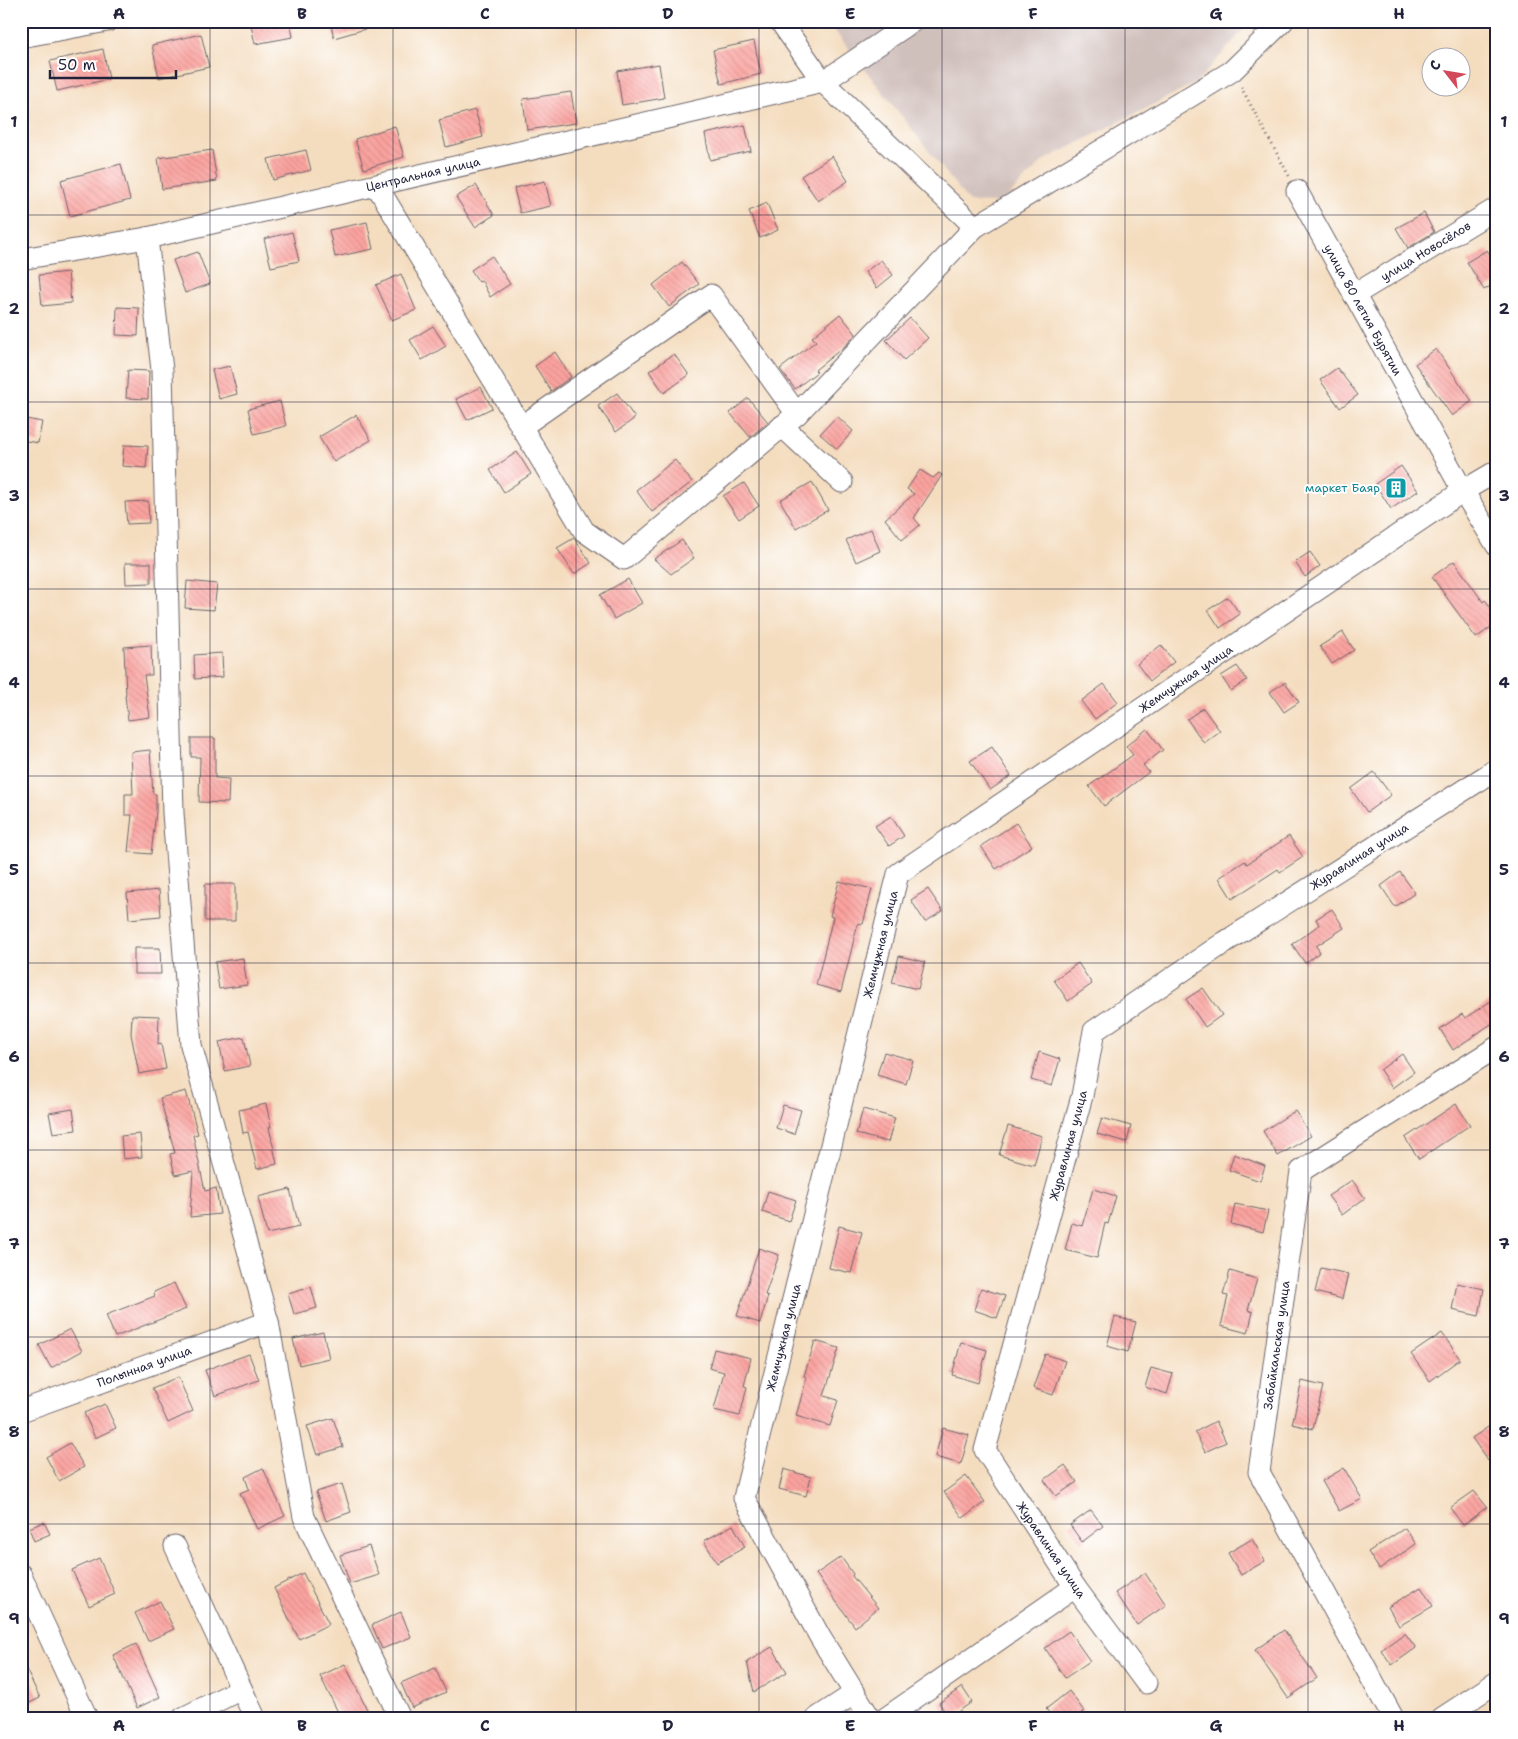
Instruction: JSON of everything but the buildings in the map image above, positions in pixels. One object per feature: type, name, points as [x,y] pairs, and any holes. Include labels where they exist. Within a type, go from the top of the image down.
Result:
[{"type":"street","points":[[24,32],[107,21]]},
{"type":"street","points":[[780,21],[823,82],[975,226]]},
{"type":"street","points":[[823,82],[913,21]]},
{"type":"street","points":[[377,186],[584,531],[624,559],[789,420],[975,226],[1235,76],[1282,21]]},
{"type":"street","name":"Центральная улица","points":[[21,259],[147,238],[823,82]]},
{"type":"street","name":"улица 80 летия Бурятии","points":[[1297,191],[1463,491],[1497,546]]},
{"type":"street","name":"улица Новосёлов","points":[[1354,295],[1497,208]]},
{"type":"street","points":[[147,238],[162,370],[173,813],[191,1045],[238,1208],[268,1322],[304,1516],[400,1718]]},
{"type":"street","points":[[521,427],[711,295],[789,420],[842,482]]},
{"type":"street","name":"Жемчужная улица","points":[[870,1718],[820,1636],[744,1498],[898,874],[1463,491],[1497,471]]},
{"type":"street","name":"Журавлиная улица","points":[[1146,1683],[1075,1587],[985,1450],[1082,1096],[1094,1032],[1225,942],[1497,769]]},
{"type":"street","name":"Забайкальская улица","points":[[1393,1718],[1259,1472],[1301,1171],[1497,1047]]},
{"type":"street","name":"Полынная улица","points":[[21,1411],[268,1322]]},
{"type":"street","points":[[176,1546],[255,1718]]},
{"type":"street","points":[[21,1575],[87,1718]]},
{"type":"street","points":[[886,1718],[1075,1587]]},
{"type":"street","points":[[1442,1718],[1497,1682]]},
{"type":"street","points":[[183,1718],[241,1689]]},
{"type":"street","points":[[817,1718],[855,1693]]},
{"type":"path","points":[[1235,76],[1297,191]]},
{"type":"shaded area","points":[[827,21],[1251,21],[1197,82],[1043,161],[1001,203],[969,202]]},
{"type":"place","name":"маркет Баяр","points":[[1396,488]]}]
